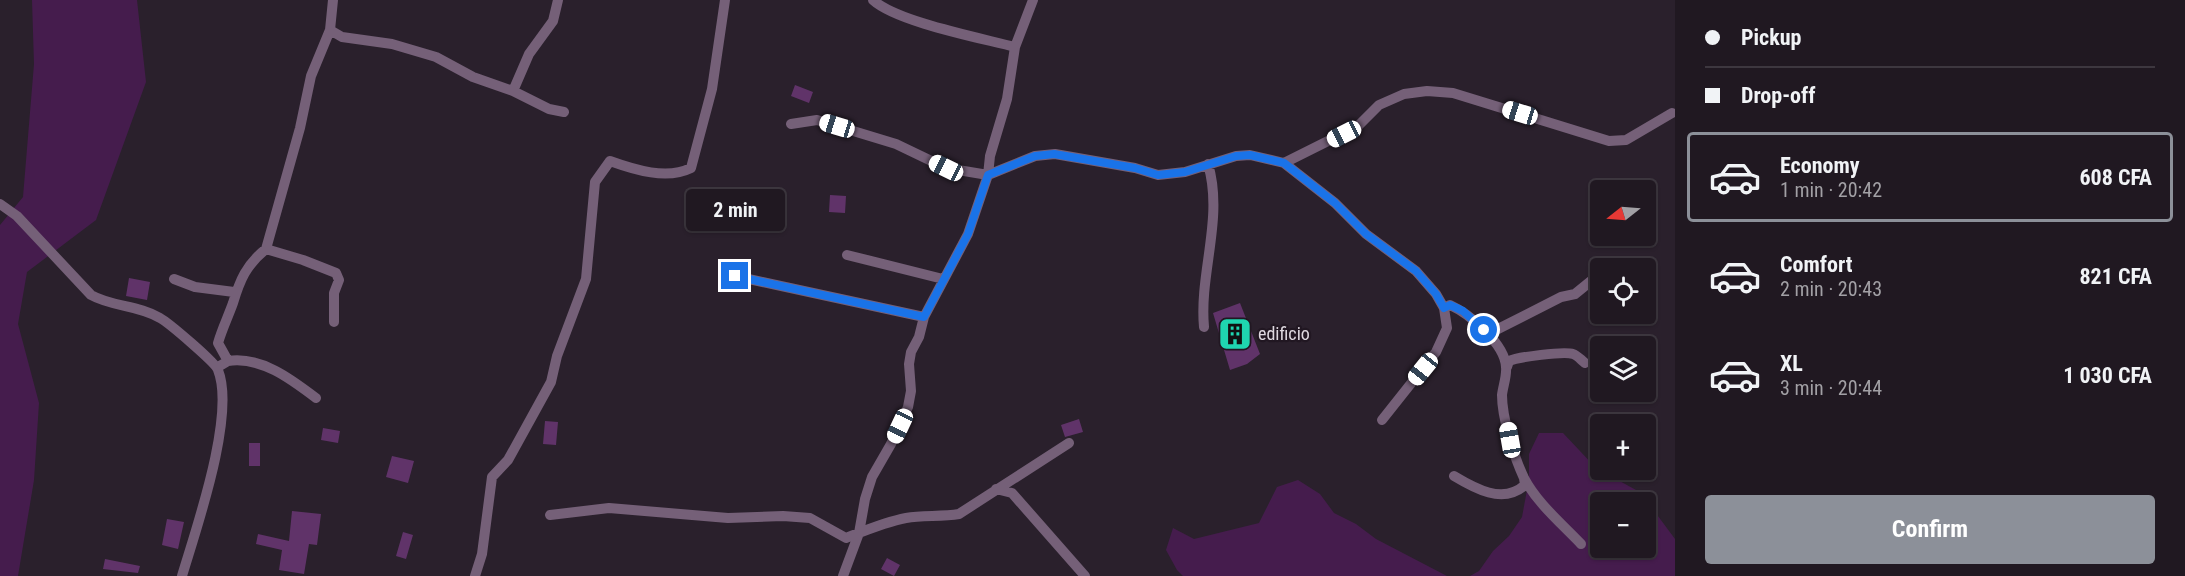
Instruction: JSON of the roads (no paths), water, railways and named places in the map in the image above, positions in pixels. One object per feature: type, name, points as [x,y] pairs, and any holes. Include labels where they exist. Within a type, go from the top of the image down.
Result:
[{"type":"street","points":[[228,361],[218,343],[233,302],[234,292],[252,260],[266,249],[300,128],[311,76],[330,30],[333,0]]},
{"type":"street","points":[[513,91],[529,54],[553,21],[558,0]]},
{"type":"street","points":[[475,576],[482,554],[492,477],[508,460],[551,382],[556,356],[586,279],[594,182],[610,161],[637,170],[679,174],[692,168],[712,89],[725,0]]},
{"type":"street","points":[[873,0],[882,9],[915,20],[1015,47]]},
{"type":"street","points":[[843,576],[859,533],[865,499],[872,477],[891,444],[908,407],[911,391],[909,364],[911,352],[919,337],[924,317],[968,234],[988,175],[990,156],[1007,99],[1015,47],[1033,0]]},
{"type":"street","points":[[330,30],[342,37],[392,44],[436,57],[473,77],[513,91],[549,109],[564,112]]},
{"type":"street","points":[[1284,163],[1358,126],[1379,105],[1404,94],[1453,93],[1609,141],[1626,140],[1672,113]]},
{"type":"street","points":[[791,123],[818,120],[896,144],[946,168],[988,175],[1035,156],[1054,154],[1135,168],[1158,175],[1185,172],[1236,156],[1250,155],[1284,163],[1335,203],[1366,234],[1416,271],[1436,294],[1444,308],[1447,328],[1436,352],[1382,420]]},
{"type":"street","points":[[1204,327],[1202,305],[1211,251],[1213,222],[1212,178],[1208,164]]},
{"type":"street","points":[[0,204],[17,216],[91,295],[98,300],[137,309],[159,317],[218,367],[222,411],[209,487],[182,576]]},
{"type":"street","points":[[266,249],[336,273],[339,280],[334,293],[334,322]]},
{"type":"street","points":[[847,255],[943,279]]},
{"type":"street","points":[[735,276],[924,317]]},
{"type":"street","points":[[174,279],[195,287],[234,292]]},
{"type":"street","points":[[1484,330],[1491,332],[1561,297],[1575,294],[1590,282]]},
{"type":"street","points":[[1444,308],[1450,305],[1463,311],[1484,330],[1498,347],[1507,367]]},
{"type":"street","points":[[1581,544],[1533,493],[1524,478],[1510,440],[1502,396],[1509,360],[1572,353],[1585,363]]},
{"type":"street","points":[[218,367],[228,361],[242,359],[269,368],[294,381],[316,398]]},
{"type":"street","points":[[550,515],[609,508],[728,518],[783,516],[810,519],[846,538],[903,518],[959,514],[1069,443]]},
{"type":"street","points":[[1454,476],[1479,491],[1492,494],[1520,490],[1524,485],[1524,478]]},
{"type":"street","points":[[996,489],[1012,493],[1085,576]]},
{"type":"place","name":"edificio","points":[[1235,334]]}]
